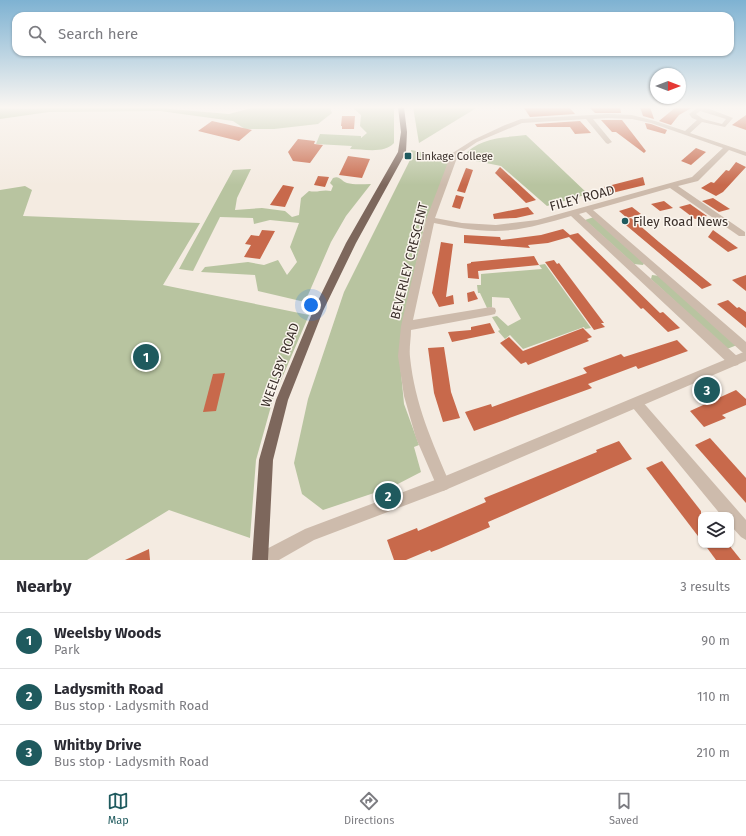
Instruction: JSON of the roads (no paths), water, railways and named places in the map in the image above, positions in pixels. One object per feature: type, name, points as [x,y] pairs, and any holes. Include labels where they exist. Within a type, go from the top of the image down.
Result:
[{"type":"main road","name":"WEELSBY ROAD","points":[[262,560],[266,460],[282,400],[318,311],[351,243],[402,152],[404,133]]},
{"type":"street","name":"BEVERLEY CRESCENT","points":[[443,484],[423,438],[410,396],[404,356],[406,326],[430,220],[455,154],[464,147],[492,133]]},
{"type":"street","points":[[601,133],[608,142]]},
{"type":"street","name":"BEVERLEY CRESCENT","points":[[689,133],[746,154]]},
{"type":"street","name":"FILEY ROAD","points":[[430,220],[462,226],[496,228],[532,224],[695,179],[727,148]]},
{"type":"street","points":[[672,186],[742,234]]},
{"type":"street","points":[[587,209],[746,349]]},
{"type":"street","points":[[262,560],[310,534],[443,484],[637,404],[740,359],[573,213]]},
{"type":"street","points":[[406,326],[491,311]]},
{"type":"street","points":[[637,404],[728,512]]},
{"type":"street","points":[[734,518],[746,532]]},
{"type":"place","name":"Linkage College","points":[[408,156]]},
{"type":"place","name":"Filey Road News","points":[[625,221]]},
{"type":"place","name":"Weelsby Woods","points":[[146,357]]},
{"type":"place","name":"Whitby Drive","points":[[707,390]]},
{"type":"place","name":"Ladysmith Road","points":[[388,496]]}]
